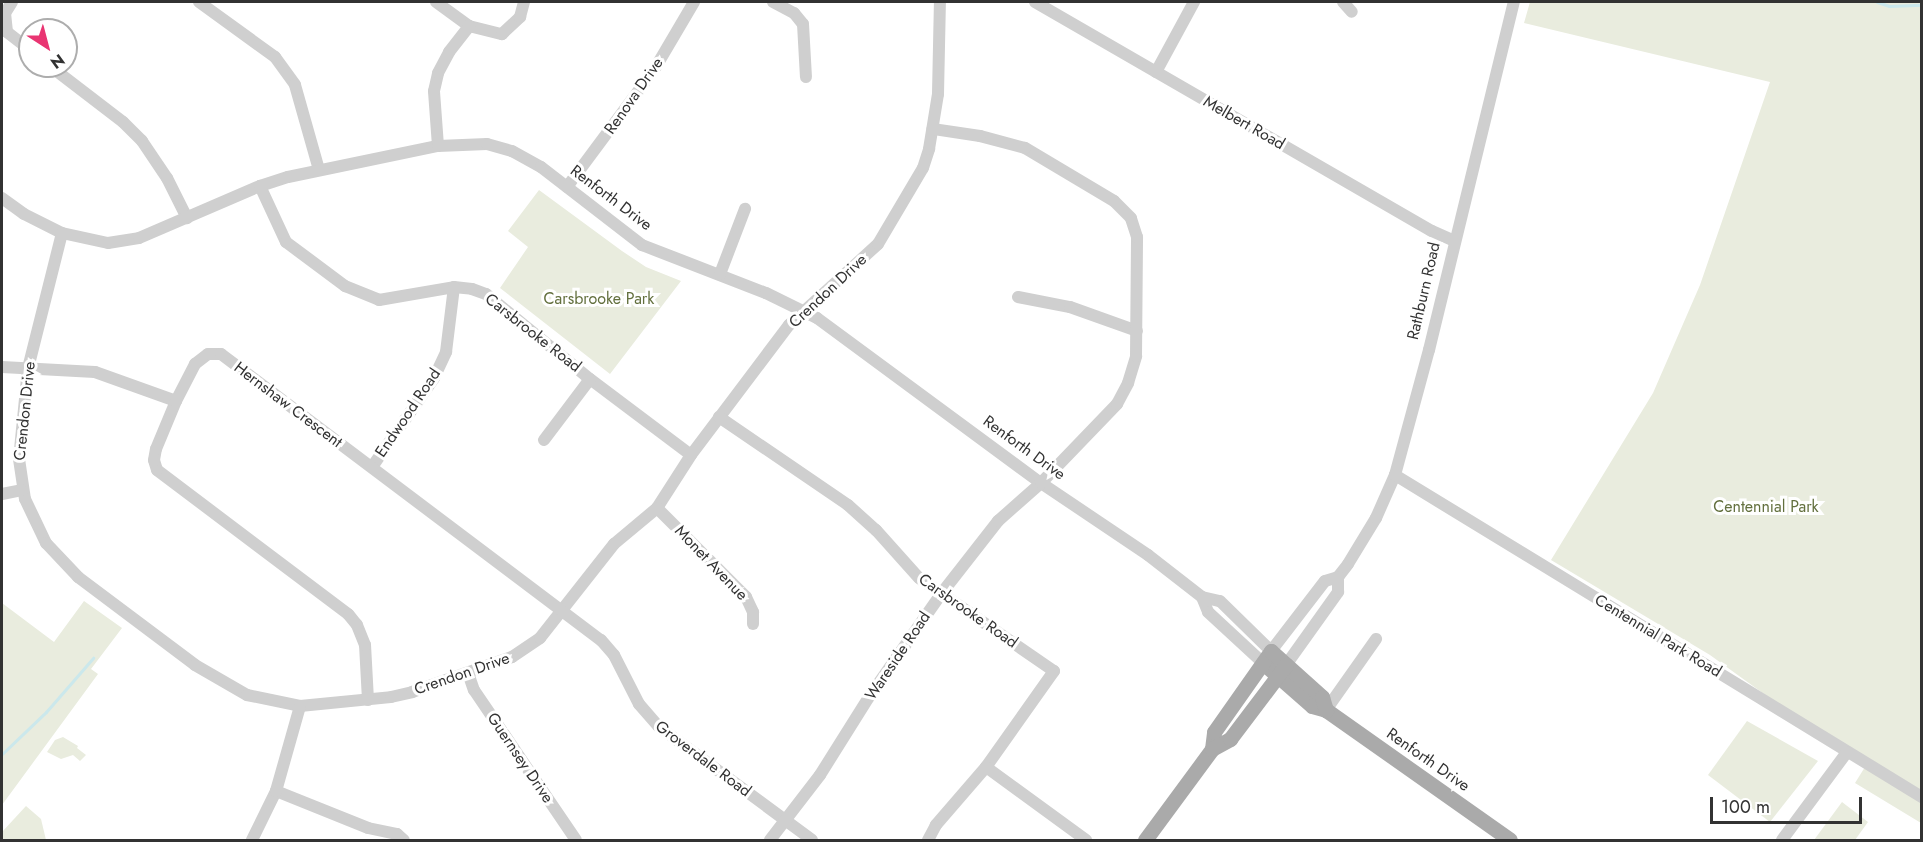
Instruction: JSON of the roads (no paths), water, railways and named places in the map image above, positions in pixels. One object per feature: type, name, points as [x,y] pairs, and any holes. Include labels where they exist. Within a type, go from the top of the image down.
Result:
[{"type":"main road","name":"Renforth Drive","points":[[1267,657],[1312,706],[1326,710],[1507,840]]},
{"type":"main road","name":"Rathburn Road","points":[[1212,749],[1214,732],[1267,657]]},
{"type":"main road","name":"Rathburn Road","points":[[1145,840],[1212,749],[1230,739],[1281,670]]},
{"type":"street","points":[[12,2],[5,12],[7,32],[18,41]]},
{"type":"street","points":[[199,2],[275,57],[295,85],[319,170]]},
{"type":"street","points":[[436,2],[469,26],[502,34],[520,17],[524,2]]},
{"type":"street","name":"Renova Drive","points":[[567,187],[654,70],[694,2]]},
{"type":"street","points":[[773,2],[794,13],[803,24],[806,77]]},
{"type":"street","name":"Crendon Drive","points":[[62,233],[28,368],[19,459],[22,489],[41,535],[78,577],[195,665],[233,689],[267,700],[300,706],[368,700],[412,692],[468,674],[522,652],[540,638],[614,544],[657,508],[691,454],[802,311],[878,244],[923,168],[933,129],[938,94],[940,2]]},
{"type":"street","name":"Melbert Road","points":[[1035,2],[1432,231],[1454,241]]},
{"type":"street","points":[[1156,72],[1194,2]]},
{"type":"street","points":[[1343,2],[1352,12]]},
{"type":"street","name":"Rathburn Road","points":[[1281,670],[1338,592],[1338,577],[1376,518],[1395,475],[1424,369],[1514,2]]},
{"type":"street","points":[[438,146],[434,91],[438,73],[449,52],[469,26]]},
{"type":"street","points":[[66,78],[123,122],[142,141],[167,178],[187,218]]},
{"type":"street","name":"Wareside Road","points":[[770,840],[820,775],[869,697],[940,594],[998,521],[1041,483],[1117,404],[1128,382],[1136,356],[1137,237],[1131,218],[1114,201],[1025,148],[980,136],[933,129]]},
{"type":"street","name":"Renforth Drive","points":[[2,198],[24,214],[62,233],[91,241],[122,242],[139,238],[260,186],[319,170],[438,146],[487,144],[512,151],[541,167],[642,245],[766,292],[835,331],[1041,483],[1156,561],[1202,597],[1208,612],[1267,657]]},
{"type":"street","name":"Carsbrooke Road","points":[[260,186],[286,242],[345,286],[379,300],[454,287],[472,289],[486,294],[590,379],[691,454]]},
{"type":"street","points":[[720,274],[745,209]]},
{"type":"street","name":"Endwood Road","points":[[372,467],[434,378],[446,352],[454,287]]},
{"type":"street","points":[[1018,297],[1070,307],[1137,331]]},
{"type":"street","name":"Hernshaw Crescent","points":[[368,700],[365,645],[357,625],[348,614],[158,470],[154,460],[156,449],[176,401],[195,364],[207,354],[220,354],[562,611]]},
{"type":"street","points":[[2,367],[95,372],[176,401]]},
{"type":"street","points":[[544,440],[590,379]]},
{"type":"street","name":"Carsbrooke Road","points":[[719,417],[864,518],[912,571],[940,594],[1054,671],[986,767],[936,825],[928,840]]},
{"type":"street","name":"Centennial Park Road","points":[[1395,475],[1922,797]]},
{"type":"street","points":[[2,494],[22,489]]},
{"type":"street","name":"Monet Avenue","points":[[657,508],[746,597],[753,612],[753,624]]},
{"type":"street","name":"Rathburn Road","points":[[1267,657],[1325,581],[1338,577]]},
{"type":"street","name":"Groverdale Road","points":[[562,611],[608,648],[639,704],[659,727],[812,840]]},
{"type":"street","points":[[1326,710],[1376,639]]},
{"type":"street","name":"Guernsey Drive","points":[[468,674],[474,690],[576,840]]},
{"type":"street","points":[[252,840],[276,790],[300,706]]},
{"type":"street","points":[[1782,840],[1847,752]]},
{"type":"street","points":[[986,767],[1086,840]]},
{"type":"street","points":[[276,790],[368,828],[397,834],[404,840]]},
{"type":"waterway","points":[[1877,2],[1889,6],[1922,5]]},
{"type":"waterway","points":[[2,754],[46,712],[93,658]]},
{"type":"park label","name":"Carsbrooke Park","points":[[599,299]]},
{"type":"park label","name":"Centennial Park","points":[[1766,507]]}]
